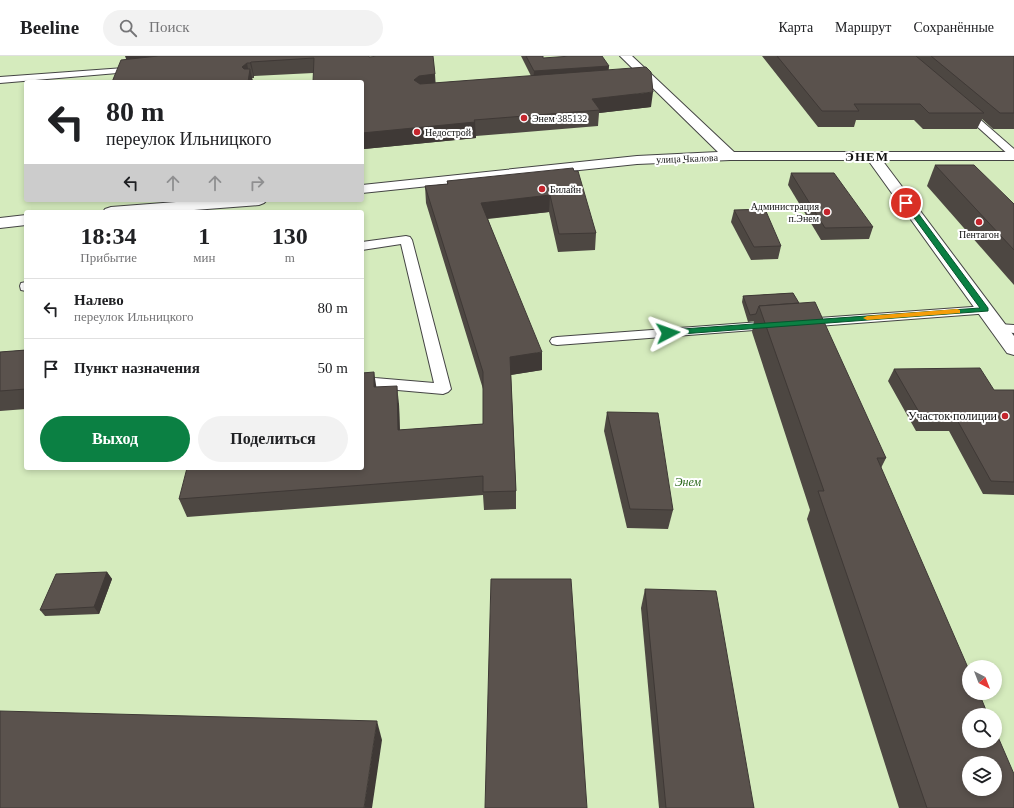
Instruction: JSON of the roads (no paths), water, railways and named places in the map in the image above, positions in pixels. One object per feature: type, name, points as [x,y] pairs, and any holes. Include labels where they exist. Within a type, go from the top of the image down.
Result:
[{"type":"street","points":[[626,56],[644,78],[730,156]]},
{"type":"street","points":[[871,155],[986,310],[1006,329],[1014,349]]},
{"type":"street","name":"улица Чкалова","points":[[364,189],[637,160],[730,156],[1014,155]]},
{"type":"street","points":[[134,210],[228,202]]},
{"type":"street","points":[[0,222],[24,220]]},
{"type":"lane","points":[[0,80],[150,68]]},
{"type":"lane","points":[[88,80],[92,73]]},
{"type":"lane","points":[[954,102],[1014,155]]},
{"type":"lane","points":[[364,246],[406,240],[443,389],[376,383],[364,380]]},
{"type":"lane","points":[[558,341],[986,310]]},
{"type":"place","name":"Энем 385132","points":[[524,118]]},
{"type":"place","name":"Недострой","points":[[417,132]]},
{"type":"place","name":"Билайн","points":[[542,189]]},
{"type":"place","name":"Администрация п.Энем","points":[[827,212]]},
{"type":"place","name":"Пентагон","points":[[979,222]]},
{"type":"place","name":"Участок полиции","points":[[1005,416]]},
{"type":"district","name":"ЭНЕМ","points":[[867,156]]},
{"type":"park label","name":"Энем","points":[[688,482]]}]
